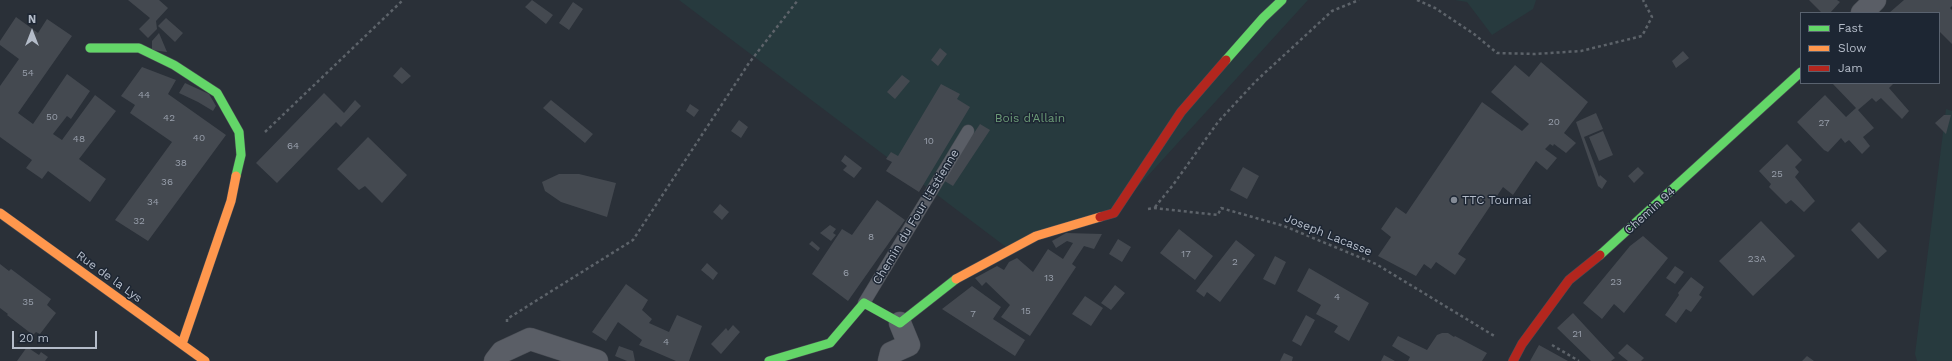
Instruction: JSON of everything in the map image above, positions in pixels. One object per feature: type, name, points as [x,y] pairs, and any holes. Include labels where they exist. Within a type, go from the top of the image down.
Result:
[{"type":"street","points":[[900,323],[957,278],[1036,236],[1114,213],[1181,112],[1263,18],[1282,0]]},
{"type":"street","points":[[1863,12],[1875,0]]},
{"type":"street","points":[[90,48],[138,48],[174,65],[217,93],[239,132],[241,155],[231,201],[182,344]]},
{"type":"street","name":"Chemin 94","points":[[1513,361],[1531,332],[1569,280],[1620,238],[1800,73]]},
{"type":"street","name":"Rue de la Lys","points":[[0,213],[205,361]]},
{"type":"street","points":[[864,303],[900,323],[909,345],[891,353],[889,361]]},
{"type":"street","name":"Chemin du Four l'Estienne","points":[[769,361],[830,343],[864,303]]},
{"type":"street","points":[[499,356],[530,338],[597,361]]},
{"type":"lane","name":"Chemin du Four l'Estienne","points":[[864,303],[968,131]]},
{"type":"path","points":[[241,155],[403,0]]},
{"type":"path","points":[[499,356],[507,319],[633,240],[750,63],[798,0]]},
{"type":"path","points":[[1154,208],[1174,185],[1218,122],[1256,81],[1332,11],[1359,0]]},
{"type":"path","points":[[1417,0],[1435,8],[1474,34],[1497,53],[1535,54],[1581,52],[1642,36],[1652,18],[1643,0]]},
{"type":"path","name":"Joseph Lacasse","points":[[1114,213],[1154,208],[1218,215],[1221,208],[1284,226],[1376,264],[1519,350]]},
{"type":"path","points":[[1531,332],[1579,361]]},
{"type":"green space","name":"Bois d'Allain","points":[[679,0],[1308,0],[1114,213],[1010,250]]},
{"type":"green space","points":[[1455,0],[1536,0],[1533,9],[1492,35],[1467,2]]},
{"type":"green space","points":[[1946,109],[1952,111],[1952,361],[1917,361],[1915,354]]},
{"type":"building","points":[[128,0],[159,0],[168,8],[156,21],[157,29],[148,38],[139,29],[150,18]]},
{"type":"building","points":[[532,0],[553,15],[546,24],[525,7]]},
{"type":"building","points":[[1809,0],[1837,0],[1840,2],[1831,12],[1821,12]]},
{"type":"building","points":[[1904,0],[1952,0],[1952,6],[1950,8],[1952,10],[1952,44],[1940,32],[1940,12],[1890,12]]},
{"type":"building","points":[[573,2],[583,9],[569,30],[559,23]]},
{"type":"building","points":[[16,17],[38,33],[47,19],[72,36],[18,113],[33,124],[67,74],[90,91],[71,119],[67,116],[53,134],[62,140],[95,95],[116,111],[79,159],[106,179],[90,202],[48,171],[42,179],[26,168],[32,160],[0,137],[0,86],[19,59],[0,45],[0,41]]},
{"type":"building","points":[[166,18],[183,33],[175,42],[158,26]]},
{"type":"building","points":[[159,33],[167,52],[152,50],[152,41]]},
{"type":"building","points":[[940,48],[947,54],[938,66],[931,60]]},
{"type":"building","points":[[1683,51],[1689,58],[1676,68],[1672,61]]},
{"type":"building","points":[[1541,62],[1588,102],[1564,133],[1576,143],[1566,153],[1554,144],[1553,146],[1550,144],[1545,149],[1557,158],[1547,170],[1536,161],[1513,195],[1503,187],[1458,254],[1466,259],[1455,275],[1436,262],[1431,269],[1424,264],[1416,276],[1378,256],[1391,237],[1381,229],[1396,207],[1406,214],[1482,102],[1522,131],[1529,124],[1491,92],[1515,65],[1529,77]]},
{"type":"building","points":[[142,67],[176,80],[168,94],[226,135],[148,241],[115,220],[172,142],[130,113],[135,105],[121,96]]},
{"type":"building","points":[[401,67],[411,76],[402,84],[393,76]]},
{"type":"building","points":[[902,75],[910,81],[895,99],[887,92]]},
{"type":"building","points":[[185,83],[209,94],[216,106],[213,111],[179,93]]},
{"type":"building","points":[[941,84],[960,94],[957,99],[970,107],[919,192],[886,171],[892,162],[886,159],[891,152],[898,156]]},
{"type":"building","points":[[1833,84],[1893,84],[1889,88],[1909,111],[1902,119],[1881,98],[1876,102],[1872,98],[1858,110],[1874,128],[1863,137],[1870,146],[1862,154],[1849,140],[1845,143],[1841,138],[1828,152],[1824,150],[1797,122],[1825,95],[1846,117],[1856,108]]},
{"type":"building","points":[[324,93],[344,113],[355,100],[361,106],[341,127],[336,122],[277,183],[256,163]]},
{"type":"building","points":[[551,100],[593,134],[585,143],[543,108]]},
{"type":"building","points":[[690,104],[699,110],[694,117],[686,111]]},
{"type":"building","points":[[1596,113],[1603,129],[1584,137],[1599,177],[1600,175],[1607,181],[1602,189],[1598,186],[1576,122]]},
{"type":"building","points":[[1944,115],[1951,115],[1946,134],[1935,123]]},
{"type":"building","points":[[739,120],[748,127],[741,138],[731,131]]},
{"type":"building","points":[[980,124],[990,130],[953,186],[943,180]]},
{"type":"building","points":[[1603,131],[1613,155],[1599,161],[1589,137]]},
{"type":"building","points":[[368,137],[407,175],[382,203],[365,186],[359,190],[337,169]]},
{"type":"building","points":[[1787,144],[1802,160],[1795,167],[1799,172],[1795,177],[1815,201],[1804,212],[1791,200],[1786,204],[1769,187],[1771,184],[1759,171]]},
{"type":"building","points":[[845,155],[862,168],[854,178],[843,170],[847,166],[841,161]]},
{"type":"building","points":[[1243,167],[1259,176],[1247,199],[1230,190]]},
{"type":"building","points":[[1638,167],[1644,173],[1634,183],[1628,176]]},
{"type":"building","points":[[559,174],[579,174],[616,183],[607,217],[561,202],[545,191],[542,182]]},
{"type":"building","points":[[877,200],[905,220],[848,301],[812,274],[842,229],[852,235]]},
{"type":"building","points":[[720,204],[729,212],[722,220],[713,212]]},
{"type":"building","points":[[1761,221],[1795,256],[1753,296],[1719,261]]},
{"type":"building","points":[[1859,222],[1887,251],[1878,259],[1851,230]]},
{"type":"building","points":[[830,225],[836,229],[833,233],[836,235],[831,241],[820,233]]},
{"type":"building","points":[[1179,229],[1213,256],[1195,280],[1160,253]]},
{"type":"building","points":[[1066,233],[1102,234],[1094,249],[1084,246],[1072,264],[1076,267],[1030,336],[1001,317],[1010,305],[986,282],[982,286],[975,278],[997,266],[1004,270],[1009,262],[1017,258],[1033,272],[1048,249],[1063,259],[1073,243],[1067,241],[1056,248],[1052,241]]},
{"type":"building","points":[[1643,236],[1668,258],[1624,313],[1614,304],[1602,319],[1583,303],[1630,246]]},
{"type":"building","points":[[1118,239],[1131,247],[1122,262],[1109,254]]},
{"type":"building","points":[[1236,240],[1255,255],[1220,302],[1207,292],[1204,297],[1196,291]]},
{"type":"building","points":[[812,241],[820,248],[818,251],[809,244]]},
{"type":"building","points":[[1275,256],[1286,262],[1275,285],[1263,279]]},
{"type":"building","points":[[707,263],[718,273],[713,280],[701,270]]},
{"type":"building","points":[[0,264],[9,271],[11,269],[51,299],[47,305],[56,313],[40,334],[36,332],[33,335],[0,308]]},
{"type":"building","points":[[1675,266],[1684,272],[1675,284],[1666,278]]},
{"type":"building","points":[[1309,268],[1369,303],[1349,341],[1334,332],[1338,326],[1316,314],[1321,305],[1297,291]]},
{"type":"building","points":[[1691,277],[1704,287],[1699,295],[1702,297],[1691,312],[1686,309],[1676,323],[1665,315],[1679,295],[1678,293]]},
{"type":"building","points":[[626,284],[648,300],[642,310],[652,319],[649,323],[669,332],[677,315],[702,326],[689,361],[676,361],[639,345],[642,340],[618,322],[606,341],[592,332]]},
{"type":"building","points":[[1115,285],[1125,293],[1111,310],[1101,303]]},
{"type":"building","points":[[972,286],[1001,307],[993,319],[1025,340],[1015,356],[942,309]]},
{"type":"building","points":[[1085,296],[1103,308],[1091,326],[1072,314]]},
{"type":"building","points":[[1573,313],[1615,358],[1611,361],[1591,361],[1557,328]]},
{"type":"building","points":[[1306,315],[1315,320],[1301,346],[1292,341]]},
{"type":"building","points":[[733,325],[740,332],[721,354],[711,344],[726,328],[728,331]]},
{"type":"building","points":[[1448,333],[1454,337],[1455,336],[1487,353],[1482,361],[1408,361],[1410,357],[1392,346],[1398,336],[1427,350],[1437,335]]},
{"type":"building","points":[[1627,344],[1644,358],[1641,361],[1628,361],[1618,353]]},
{"type":"building","points":[[1539,345],[1568,361],[1530,361]]},
{"type":"building","points":[[619,346],[633,351],[635,361],[627,361],[615,356]]},
{"type":"building","points":[[27,347],[39,355],[41,352],[48,357],[45,361],[17,361]]},
{"type":"building","points":[[1284,353],[1293,357],[1292,361],[1280,361]]},
{"type":"building","points":[[1384,355],[1395,361],[1381,361]]},
{"type":"building","points":[[1807,356],[1814,361],[1802,361]]},
{"type":"traffic: fast","points":[[1226,60],[1263,18],[1282,0]]},
{"type":"traffic: fast","points":[[90,48],[139,48],[174,65],[217,93],[239,132],[241,155],[236,176]]},
{"type":"traffic: fast","points":[[1600,255],[1800,73]]},
{"type":"traffic: fast","points":[[769,361],[830,343],[864,303],[900,323],[956,279]]},
{"type":"traffic: slow","points":[[182,344],[231,201],[236,176]]},
{"type":"traffic: slow","points":[[0,213],[205,361]]},
{"type":"traffic: slow","points":[[956,279],[1036,236],[1100,217]]},
{"type":"traffic: jam","points":[[1100,217],[1114,213],[1181,112],[1226,60]]},
{"type":"traffic: jam","points":[[1513,361],[1522,344],[1569,280],[1600,255]]},
{"type":"place","name":"TTC Tournai","points":[[1454,200]]}]
